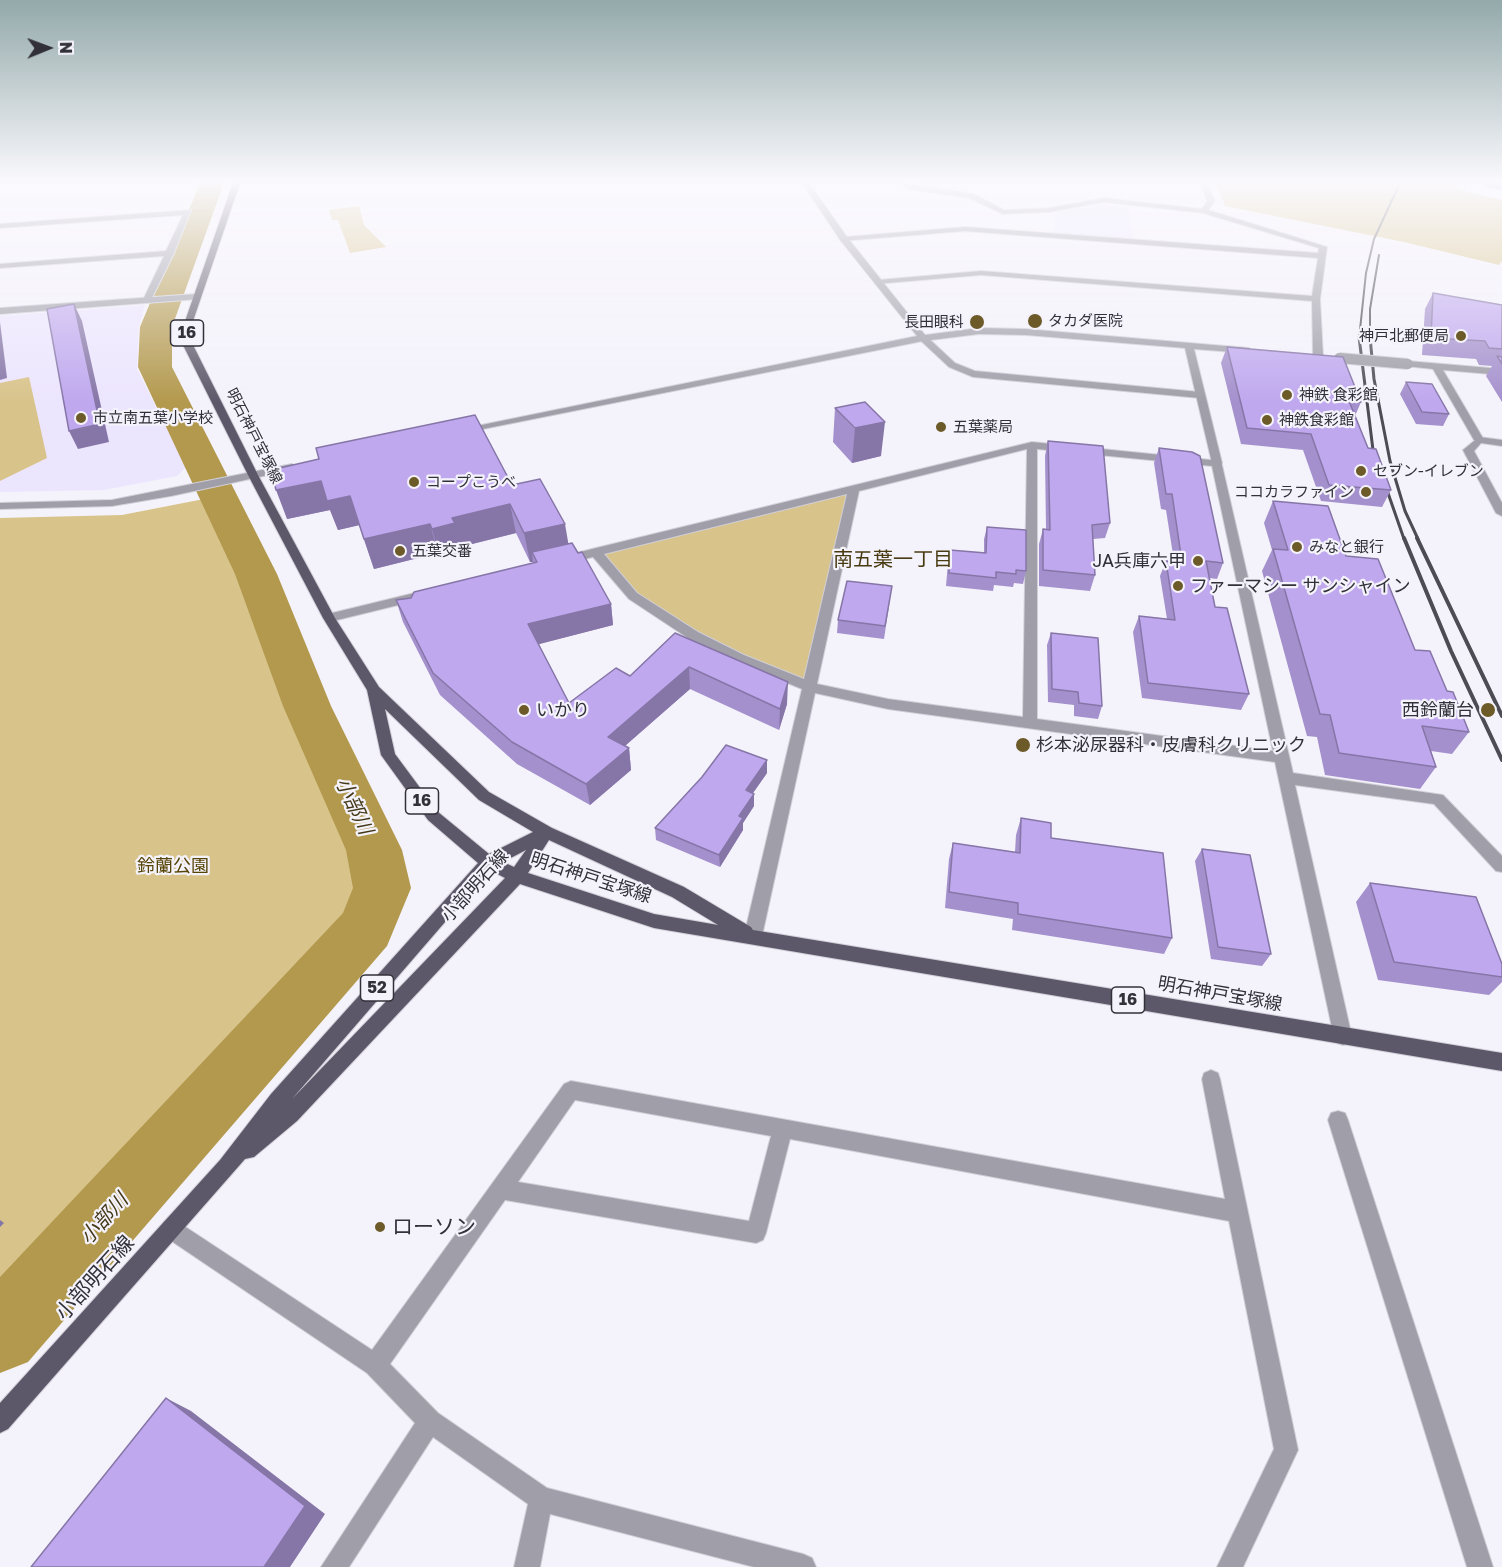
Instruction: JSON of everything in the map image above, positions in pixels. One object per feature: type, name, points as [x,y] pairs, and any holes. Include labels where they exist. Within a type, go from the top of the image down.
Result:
[{"type":"main road","name":"明石神戸宝塚線","points":[[211,256],[187,327],[188,345],[253,475],[330,618],[374,690],[484,796],[546,832],[678,892],[753,936]]},
{"type":"main road","name":"明石神戸宝塚線","points":[[374,690],[388,755],[434,816],[488,862],[518,876],[654,921],[1502,1062]]},
{"type":"main road","name":"小部明石線","points":[[0,1421],[227,1167],[278,1100],[488,862],[546,832]]},
{"type":"main road","name":"小部明石線","points":[[227,1167],[290,1114],[518,876],[546,832]]},
{"type":"street","points":[[0,266],[129,256]]},
{"type":"street","points":[[147,300],[168,256]]},
{"type":"street","points":[[858,256],[922,338],[952,365],[973,374],[1200,394]]},
{"type":"street","points":[[1318,356],[1316,299],[1322,256]]},
{"type":"street","points":[[878,282],[981,273],[1316,299]]},
{"type":"street","points":[[0,311],[196,297]]},
{"type":"street","points":[[453,434],[922,338],[979,331],[1260,351]]},
{"type":"street","points":[[1190,345],[1343,1037]]},
{"type":"street","points":[[1307,355],[1502,372]]},
{"type":"street","points":[[1436,366],[1479,440]]},
{"type":"street","points":[[1502,443],[1479,440],[1468,450],[1502,513]]},
{"type":"street","points":[[550,564],[1032,445],[1217,463]]},
{"type":"street","points":[[1030,723],[1032,445]]},
{"type":"street","points":[[0,506],[112,503],[171,493],[300,465]]},
{"type":"street","points":[[753,936],[854,488]]},
{"type":"street","points":[[596,552],[633,596],[693,635],[739,658],[810,687],[888,704],[1282,758]]},
{"type":"street","points":[[330,618],[445,589]]},
{"type":"street","points":[[1287,778],[1438,799],[1502,866]]},
{"type":"street","points":[[1211,1079],[1286,1450],[1230,1567]]},
{"type":"street","points":[[375,1365],[571,1090],[1239,1212]]},
{"type":"street","points":[[1338,1120],[1480,1567]]},
{"type":"street","points":[[501,1189],[756,1233],[783,1129]]},
{"type":"street","points":[[171,1229],[375,1365],[430,1420],[541,1499],[803,1567]]},
{"type":"street","points":[[334,1567],[430,1420]]},
{"type":"street","points":[[527,1567],[541,1499]]},
{"type":"shaded area","name":"市立南五葉小学校","points":[[145,305],[139,327],[137,369],[186,467],[177,476],[104,490],[0,492],[0,316]]},
{"type":"green space","points":[[1462,256],[1502,256],[1499,265]]},
{"type":"green space","points":[[29,377],[47,458],[0,481],[0,383]]},
{"type":"green space","points":[[854,488],[810,687],[739,658],[633,596],[596,552]]},
{"type":"green space","name":"鈴蘭公園","points":[[204,499],[245,577],[294,717],[361,854],[368,889],[350,928],[0,1305],[0,518],[122,515]]},
{"type":"building","points":[[1433,293],[1502,305],[1502,349],[1489,348],[1485,341],[1431,338]]},
{"type":"building","points":[[74,304],[100,424],[69,431],[47,309]]},
{"type":"building","points":[[1227,347],[1343,357],[1361,402],[1349,401],[1368,448],[1376,449],[1391,490],[1329,485],[1311,434],[1247,428]]},
{"type":"building","points":[[1406,382],[1432,384],[1449,414],[1422,412]]},
{"type":"building","points":[[865,402],[885,422],[855,428],[835,408]]},
{"type":"building","points":[[475,415],[512,485],[540,479],[565,524],[524,533],[510,504],[452,518],[455,523],[432,529],[430,524],[364,539],[350,496],[327,501],[321,481],[276,490],[271,470],[319,459],[316,448]]},
{"type":"building","points":[[1048,441],[1103,446],[1110,523],[1092,525],[1095,575],[1043,570],[1043,529],[1050,530]]},
{"type":"building","points":[[1159,448],[1192,452],[1200,456],[1223,563],[1206,561],[1215,607],[1227,608],[1249,694],[1148,683],[1139,616],[1175,620],[1166,561],[1182,562],[1172,494],[1166,494]]},
{"type":"building","points":[[1273,501],[1328,506],[1346,556],[1378,559],[1415,650],[1430,651],[1447,691],[1453,692],[1469,732],[1422,726],[1436,767],[1339,753],[1330,715],[1320,714],[1273,549],[1288,550]]},
{"type":"building","points":[[987,527],[1026,530],[1026,571],[1016,570],[1016,574],[996,572],[996,578],[949,573],[950,550],[986,553]]},
{"type":"building","points":[[572,543],[578,553],[582,552],[611,604],[528,624],[569,703],[616,668],[630,676],[675,633],[788,682],[780,709],[689,667],[608,737],[629,748],[586,784],[512,742],[433,673],[396,600],[411,598],[414,592],[537,562],[532,552]]},
{"type":"building","points":[[847,581],[892,586],[885,626],[838,620]]},
{"type":"building","points":[[1051,633],[1098,638],[1102,706],[1079,703],[1078,692],[1052,689]]},
{"type":"building","points":[[726,745],[767,760],[746,790],[754,794],[739,816],[743,818],[719,855],[655,828],[702,777]]},
{"type":"building","points":[[1021,818],[1051,823],[1051,838],[1163,853],[1172,938],[1018,914],[1018,903],[949,892],[953,843],[1020,853]]},
{"type":"building","points":[[1202,849],[1250,855],[1271,954],[1218,947]]},
{"type":"building","points":[[1370,883],[1476,897],[1502,964],[1502,977],[1394,962]]},
{"type":"building","points":[[166,1398],[305,1506],[264,1567],[31,1567]]},
{"type":"waterway","name":"小部川","points":[[0,1334],[366,928],[382,888],[374,850],[307,706],[256,574],[155,367],[156,327],[184,256]]},
{"type":"railway","points":[[1359,338],[1370,256]]},
{"type":"railway","points":[[1370,337],[1370,309],[1379,256]]},
{"type":"railway","points":[[1370,337],[1374,379],[1390,461],[1405,511],[1418,539]]},
{"type":"railway","points":[[1359,338],[1373,450],[1404,539]]},
{"type":"railway","points":[[1404,538],[1451,651],[1502,760]]},
{"type":"railway","points":[[1417,538],[1502,716]]},
{"type":"place","name":"タカダ医院","points":[[1035,321]]},
{"type":"place","name":"長田眼科","points":[[977,322]]},
{"type":"place","name":"神戸北郵便局","points":[[1461,336]]},
{"type":"place","name":"神鉄 食彩館","points":[[1287,395]]},
{"type":"place","name":"市立南五葉小学校","points":[[81,418]]},
{"type":"place","name":"神鉄食彩館","points":[[1267,420]]},
{"type":"place","name":"五葉薬局","points":[[941,427]]},
{"type":"place","name":"セブン-イレブン","points":[[1361,471]]},
{"type":"place","name":"コープこうべ","points":[[414,482]]},
{"type":"place","name":"ココカラファイン","points":[[1366,492]]},
{"type":"place","name":"みなと銀行","points":[[1297,547]]},
{"type":"place","name":"五葉交番","points":[[400,551]]},
{"type":"place","name":"JA兵庫六甲","points":[[1198,561]]},
{"type":"place","name":"ファーマシー サンシャイン","points":[[1178,586]]},
{"type":"place","name":"いかり","points":[[524,710]]},
{"type":"place","name":"西鈴蘭台","points":[[1488,710]]},
{"type":"place","name":"杉本泌尿器科・皮膚科クリニック","points":[[1023,745]]},
{"type":"place","name":"ローソン","points":[[380,1227]]},
{"type":"district","name":"南五葉一丁目","points":[[893,560]]}]
